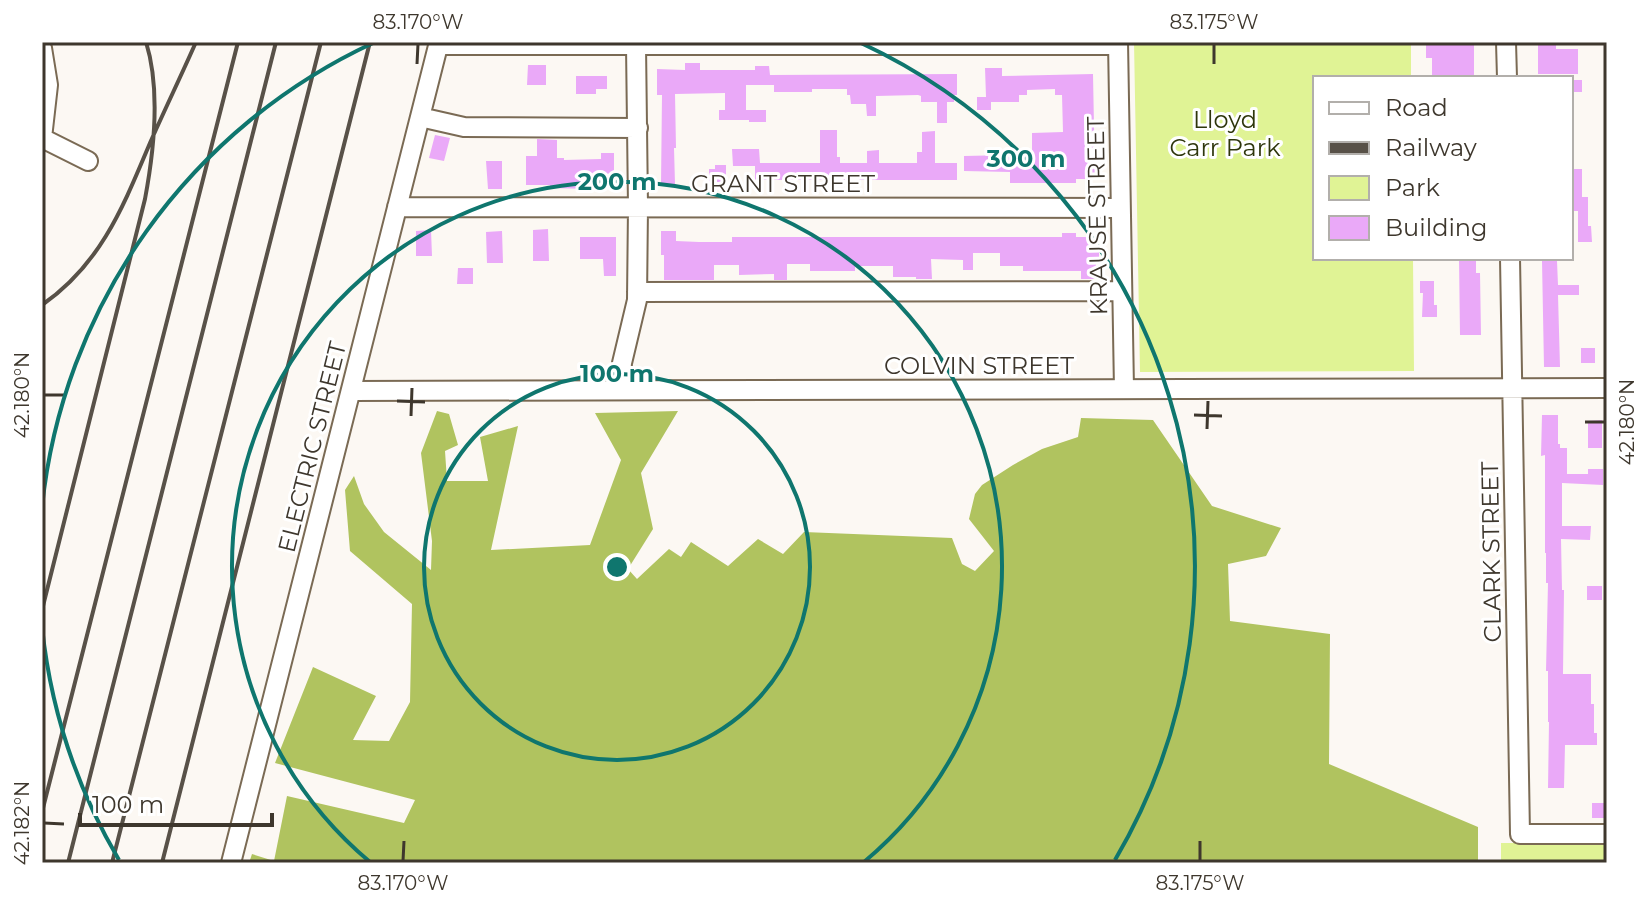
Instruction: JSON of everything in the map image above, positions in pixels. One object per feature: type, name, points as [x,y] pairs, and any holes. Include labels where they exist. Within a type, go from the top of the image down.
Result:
[{"type":"street","points":[[1506,42],[1507,76]]},
{"type":"street","points":[[439,44],[1118,43]]},
{"type":"street","name":"KRAUSE STREET","points":[[1118,43],[1124,389]]},
{"type":"street","name":"ELECTRIC STREET","points":[[231,863],[439,44]]},
{"type":"street","points":[[620,390],[622,363],[637,292],[636,45]]},
{"type":"street","points":[[42,48],[48,85],[42,138],[88,161]]},
{"type":"street","points":[[420,117],[464,127],[638,128]]},
{"type":"street","name":"GRANT STREET","points":[[397,207],[1120,208]]},
{"type":"street","name":"CLARK STREET","points":[[1510,260],[1520,834],[1607,834]]},
{"type":"street","points":[[637,292],[1122,291]]},
{"type":"street","name":"COLVIN STREET","points":[[351,391],[1607,388]]},
{"type":"green space","name":"Lloyd Carr Park","points":[[1134,42],[1411,42],[1411,76],[1313,76],[1313,260],[1413,260],[1414,371],[1140,372]]},
{"type":"green space","points":[[437,411],[449,414],[458,445],[445,451],[447,481],[488,481],[480,437],[518,426],[491,550],[590,545],[621,460],[595,413],[678,411],[641,473],[653,529],[628,569],[637,579],[669,549],[681,557],[691,542],[728,566],[758,539],[783,554],[804,532],[952,538],[962,564],[975,571],[994,551],[969,519],[975,494],[982,485],[1042,449],[1078,437],[1081,418],[1153,420],[1212,506],[1281,528],[1266,556],[1228,564],[1230,621],[1330,634],[1329,764],[1478,827],[1479,863],[249,863],[252,854],[274,861],[287,796],[404,823],[415,800],[275,763],[313,667],[376,696],[353,740],[389,741],[410,702],[412,604],[350,551],[345,490],[354,476],[364,504],[384,532],[431,570],[432,541],[421,453]]},
{"type":"green space","points":[[1501,843],[1607,843],[1607,863],[1501,863]]},
{"type":"building","points":[[1474,42],[1474,76],[1432,76],[1432,58],[1426,58],[1426,45]]},
{"type":"building","points":[[1538,42],[1556,42],[1556,49],[1578,49],[1578,74],[1538,74]]},
{"type":"building","points":[[685,63],[700,63],[700,70],[755,70],[755,66],[769,66],[770,75],[957,74],[957,95],[954,95],[954,102],[947,102],[947,123],[937,123],[937,102],[921,102],[918,95],[876,96],[876,116],[867,116],[866,104],[851,104],[847,89],[774,92],[774,85],[746,85],[746,110],[766,110],[766,122],[749,122],[719,120],[719,110],[725,110],[725,93],[675,94],[675,184],[661,184],[662,95],[657,95],[657,69],[685,70]]},
{"type":"building","points":[[528,65],[546,65],[546,85],[527,85]]},
{"type":"building","points":[[985,68],[1002,68],[1002,76],[1093,74],[1095,179],[1076,179],[1076,183],[1010,183],[1010,172],[964,171],[964,156],[1032,151],[1032,133],[1063,132],[1062,95],[1055,95],[1055,89],[1027,90],[1027,95],[1019,95],[1019,102],[991,102],[991,110],[977,110],[977,97],[986,97]]},
{"type":"building","points":[[576,76],[607,76],[607,89],[596,89],[596,94],[576,94]]},
{"type":"building","points":[[1573,80],[1582,80],[1582,92],[1573,92]]},
{"type":"building","points":[[820,130],[837,130],[837,157],[840,157],[840,163],[867,163],[867,151],[879,150],[879,163],[917,163],[917,152],[922,152],[922,132],[935,131],[935,163],[957,163],[957,180],[755,180],[755,166],[733,166],[732,149],[759,149],[760,163],[820,163]]},
{"type":"building","points":[[435,135],[450,138],[444,161],[429,158]]},
{"type":"building","points":[[537,139],[557,140],[557,158],[564,160],[601,159],[601,153],[614,153],[614,181],[590,181],[591,189],[526,185],[526,156],[537,156]]},
{"type":"building","points":[[486,161],[502,161],[502,189],[488,189]]},
{"type":"building","points":[[715,165],[726,165],[726,183],[709,183],[709,169],[715,169]]},
{"type":"building","points":[[1573,169],[1582,169],[1582,197],[1588,197],[1588,226],[1591,226],[1592,242],[1578,242],[1578,211],[1573,211]]},
{"type":"building","points":[[548,229],[549,261],[533,261],[533,230]]},
{"type":"building","points":[[431,230],[432,256],[416,256],[416,231]]},
{"type":"building","points":[[502,231],[503,263],[487,263],[486,232]]},
{"type":"building","points":[[661,231],[676,231],[676,241],[699,242],[732,242],[732,237],[1062,237],[1062,233],[1076,233],[1076,237],[1099,237],[1099,258],[1096,258],[1096,279],[1081,279],[1081,271],[1023,271],[1023,266],[1000,266],[1000,253],[973,253],[973,270],[963,270],[963,260],[931,259],[932,279],[893,277],[893,266],[855,266],[855,271],[810,271],[810,264],[787,264],[787,280],[774,280],[774,274],[739,275],[739,265],[714,265],[714,280],[664,280]]},
{"type":"building","points":[[580,237],[616,237],[616,276],[604,276],[603,259],[580,259]]},
{"type":"building","points":[[1459,260],[1476,260],[1476,273],[1480,273],[1481,335],[1460,335]]},
{"type":"building","points":[[1542,261],[1557,261],[1558,285],[1579,285],[1579,295],[1558,295],[1560,367],[1544,367]]},
{"type":"building","points":[[458,268],[473,268],[473,284],[457,284]]},
{"type":"building","points":[[1420,281],[1434,281],[1437,317],[1422,317]]},
{"type":"building","points":[[1581,348],[1595,348],[1595,363],[1581,363]]},
{"type":"building","points":[[1542,415],[1558,415],[1558,444],[1560,448],[1567,448],[1567,474],[1588,474],[1588,469],[1603,469],[1603,485],[1562,483],[1562,526],[1591,526],[1590,540],[1561,539],[1563,674],[1591,674],[1591,704],[1594,704],[1594,733],[1597,733],[1597,745],[1565,745],[1564,788],[1548,788],[1548,583],[1545,455],[1541,456]]},
{"type":"building","points":[[1602,420],[1602,448],[1588,448],[1588,421]]},
{"type":"building","points":[[1587,586],[1602,586],[1602,600],[1587,600]]},
{"type":"building","points":[[1592,803],[1607,803],[1607,818],[1592,818]]},
{"type":"railway","points":[[42,610],[145,199],[155,100],[146,42]]},
{"type":"railway","points":[[42,305],[80,271],[108,233],[196,42]]},
{"type":"railway","points":[[42,812],[238,42]]},
{"type":"railway","points":[[68,863],[276,42]]},
{"type":"railway","points":[[112,863],[321,42]]},
{"type":"railway","points":[[162,863],[370,42]]}]
